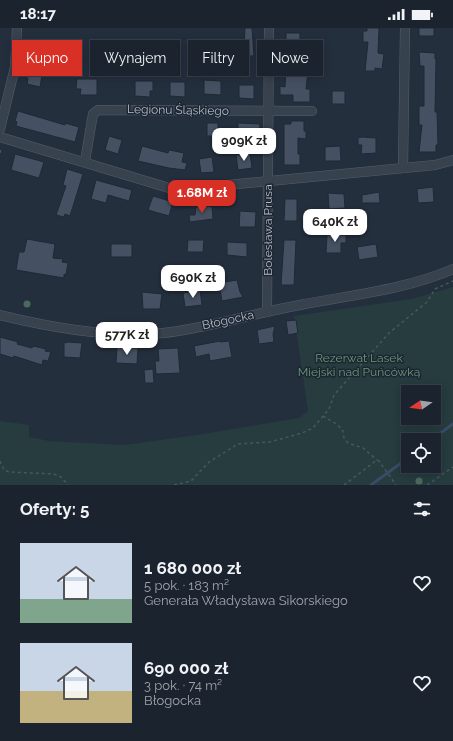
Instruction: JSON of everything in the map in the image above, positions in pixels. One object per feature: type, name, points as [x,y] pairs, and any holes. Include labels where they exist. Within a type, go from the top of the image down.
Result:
[{"type":"street","points":[[0,129],[15,67],[17,28]]},
{"type":"street","name":"Bolesława Prusa","points":[[267,312],[269,28]]},
{"type":"street","points":[[403,168],[405,28]]},
{"type":"street","name":"Legionu Śląskiego","points":[[85,161],[93,114],[98,110],[312,111]]},
{"type":"street","points":[[0,138],[85,161],[169,188],[196,188],[435,165],[453,160]]},
{"type":"street","name":"Błogocka","points":[[0,315],[47,325],[131,334],[169,332],[399,287],[453,269]]},
{"type":"path","points":[[174,485],[191,481],[209,462],[234,446],[242,443],[270,442],[302,433],[313,428],[332,405],[334,395],[389,333],[427,302],[435,289],[453,281]]},
{"type":"path","points":[[323,416],[338,425],[343,431],[344,438],[348,443],[363,448],[378,460],[396,485]]},
{"type":"path","points":[[344,485],[378,460]]},
{"type":"path","points":[[0,461],[4,470],[9,472],[54,474],[60,477],[68,485]]},
{"type":"path","points":[[429,485],[453,466]]},
{"type":"green space","name":"Rezerwat Lasek Miejski nad Puńcówką","points":[[453,287],[453,485],[0,485],[0,421],[29,425],[29,437],[49,441],[124,445],[197,435],[299,418],[308,411],[294,316],[411,299]]},
{"type":"building","points":[[245,28],[252,28],[254,56],[249,56],[249,40],[244,40]]},
{"type":"building","points":[[367,28],[379,28],[378,53],[384,54],[382,69],[375,68],[375,71],[365,71],[368,42],[363,42],[363,31],[367,31]]},
{"type":"building","points":[[419,28],[434,28],[434,36],[419,36]]},
{"type":"building","points":[[286,33],[300,33],[300,40],[286,40]]},
{"type":"building","points":[[419,52],[435,53],[435,112],[437,112],[438,145],[436,145],[436,152],[419,152],[422,125],[419,125],[419,106],[424,106],[424,66],[420,66]]},
{"type":"building","points":[[42,76],[40,87],[27,84],[28,78],[21,77]]},
{"type":"building","points":[[285,76],[308,76],[306,89],[310,89],[310,102],[293,102],[293,95],[280,95],[280,86],[285,87]]},
{"type":"building","points":[[77,79],[97,79],[97,95],[80,95],[81,89],[76,89]]},
{"type":"building","points":[[204,80],[221,81],[221,95],[204,94]]},
{"type":"building","points":[[135,81],[153,81],[153,91],[150,91],[150,97],[135,96]]},
{"type":"building","points":[[170,82],[185,82],[185,97],[170,96]]},
{"type":"building","points":[[239,85],[254,85],[254,99],[239,98]]},
{"type":"building","points":[[332,91],[345,91],[345,104],[332,104]]},
{"type":"building","points":[[18,111],[65,125],[65,123],[79,127],[75,142],[16,126],[17,122],[15,121]]},
{"type":"building","points":[[291,121],[304,121],[306,139],[298,138],[300,165],[284,165],[284,124],[291,124]]},
{"type":"building","points":[[207,123],[218,123],[218,136],[207,136]]},
{"type":"building","points":[[238,123],[260,124],[259,136],[239,139],[239,147],[228,148],[229,130],[238,130]]},
{"type":"building","points":[[109,136],[122,140],[118,154],[105,150]]},
{"type":"building","points":[[358,138],[376,138],[376,153],[361,154],[362,145],[358,145]]},
{"type":"building","points":[[142,146],[168,153],[169,150],[184,153],[182,162],[187,163],[185,170],[138,161]]},
{"type":"building","points":[[340,146],[341,161],[325,161],[325,147]]},
{"type":"building","points":[[15,154],[44,162],[39,178],[11,170]]},
{"type":"building","points":[[250,154],[252,168],[238,170],[236,155]]},
{"type":"building","points":[[212,157],[214,172],[201,173],[199,159]]},
{"type":"building","points":[[67,169],[83,174],[70,216],[65,214],[64,217],[56,215],[66,186],[63,185]]},
{"type":"building","points":[[96,180],[132,190],[129,201],[108,195],[106,203],[91,199]]},
{"type":"building","points":[[433,187],[434,202],[418,203],[417,189]]},
{"type":"building","points":[[379,192],[380,203],[362,203],[362,195]]},
{"type":"building","points":[[328,193],[344,194],[345,208],[329,209]]},
{"type":"building","points":[[153,196],[173,202],[169,216],[148,210]]},
{"type":"building","points":[[285,199],[297,199],[297,221],[284,221]]},
{"type":"building","points":[[196,207],[212,207],[213,219],[190,222],[189,215],[195,215]]},
{"type":"building","points":[[240,211],[256,212],[255,227],[239,227]]},
{"type":"building","points":[[327,235],[346,235],[346,243],[341,243],[341,253],[326,253]]},
{"type":"building","points":[[27,239],[55,244],[53,258],[63,259],[62,262],[68,263],[64,278],[16,270],[19,252],[24,252]]},
{"type":"building","points":[[188,240],[204,240],[203,252],[187,252]]},
{"type":"building","points":[[284,240],[296,240],[294,285],[281,285]]},
{"type":"building","points":[[227,242],[247,243],[247,257],[227,255]]},
{"type":"building","points":[[111,244],[132,244],[132,257],[111,257]]},
{"type":"building","points":[[376,244],[378,257],[359,260],[357,247]]},
{"type":"building","points":[[237,280],[243,297],[222,301],[219,283]]},
{"type":"building","points":[[200,290],[202,305],[185,307],[183,293]]},
{"type":"building","points":[[142,292],[162,294],[160,309],[143,309]]},
{"type":"building","points":[[296,320],[298,333],[288,335],[286,321]]},
{"type":"building","points":[[275,326],[273,334],[274,342],[259,344],[257,330]]},
{"type":"building","points":[[0,337],[32,348],[33,346],[46,349],[45,351],[51,352],[48,361],[43,360],[42,365],[14,356],[13,358],[0,354]]},
{"type":"building","points":[[220,341],[229,341],[232,357],[210,361],[209,354],[196,357],[194,346]]},
{"type":"building","points":[[64,343],[82,343],[80,358],[64,357]]},
{"type":"building","points":[[117,347],[138,348],[137,364],[116,363]]},
{"type":"building","points":[[178,348],[180,373],[156,374],[155,361],[159,361],[158,349]]},
{"type":"building","points":[[153,369],[154,383],[145,383],[144,370]]},
{"type":"waterway","points":[[441,433],[453,424]]},
{"type":"waterway","points":[[371,485],[401,463]]}]
